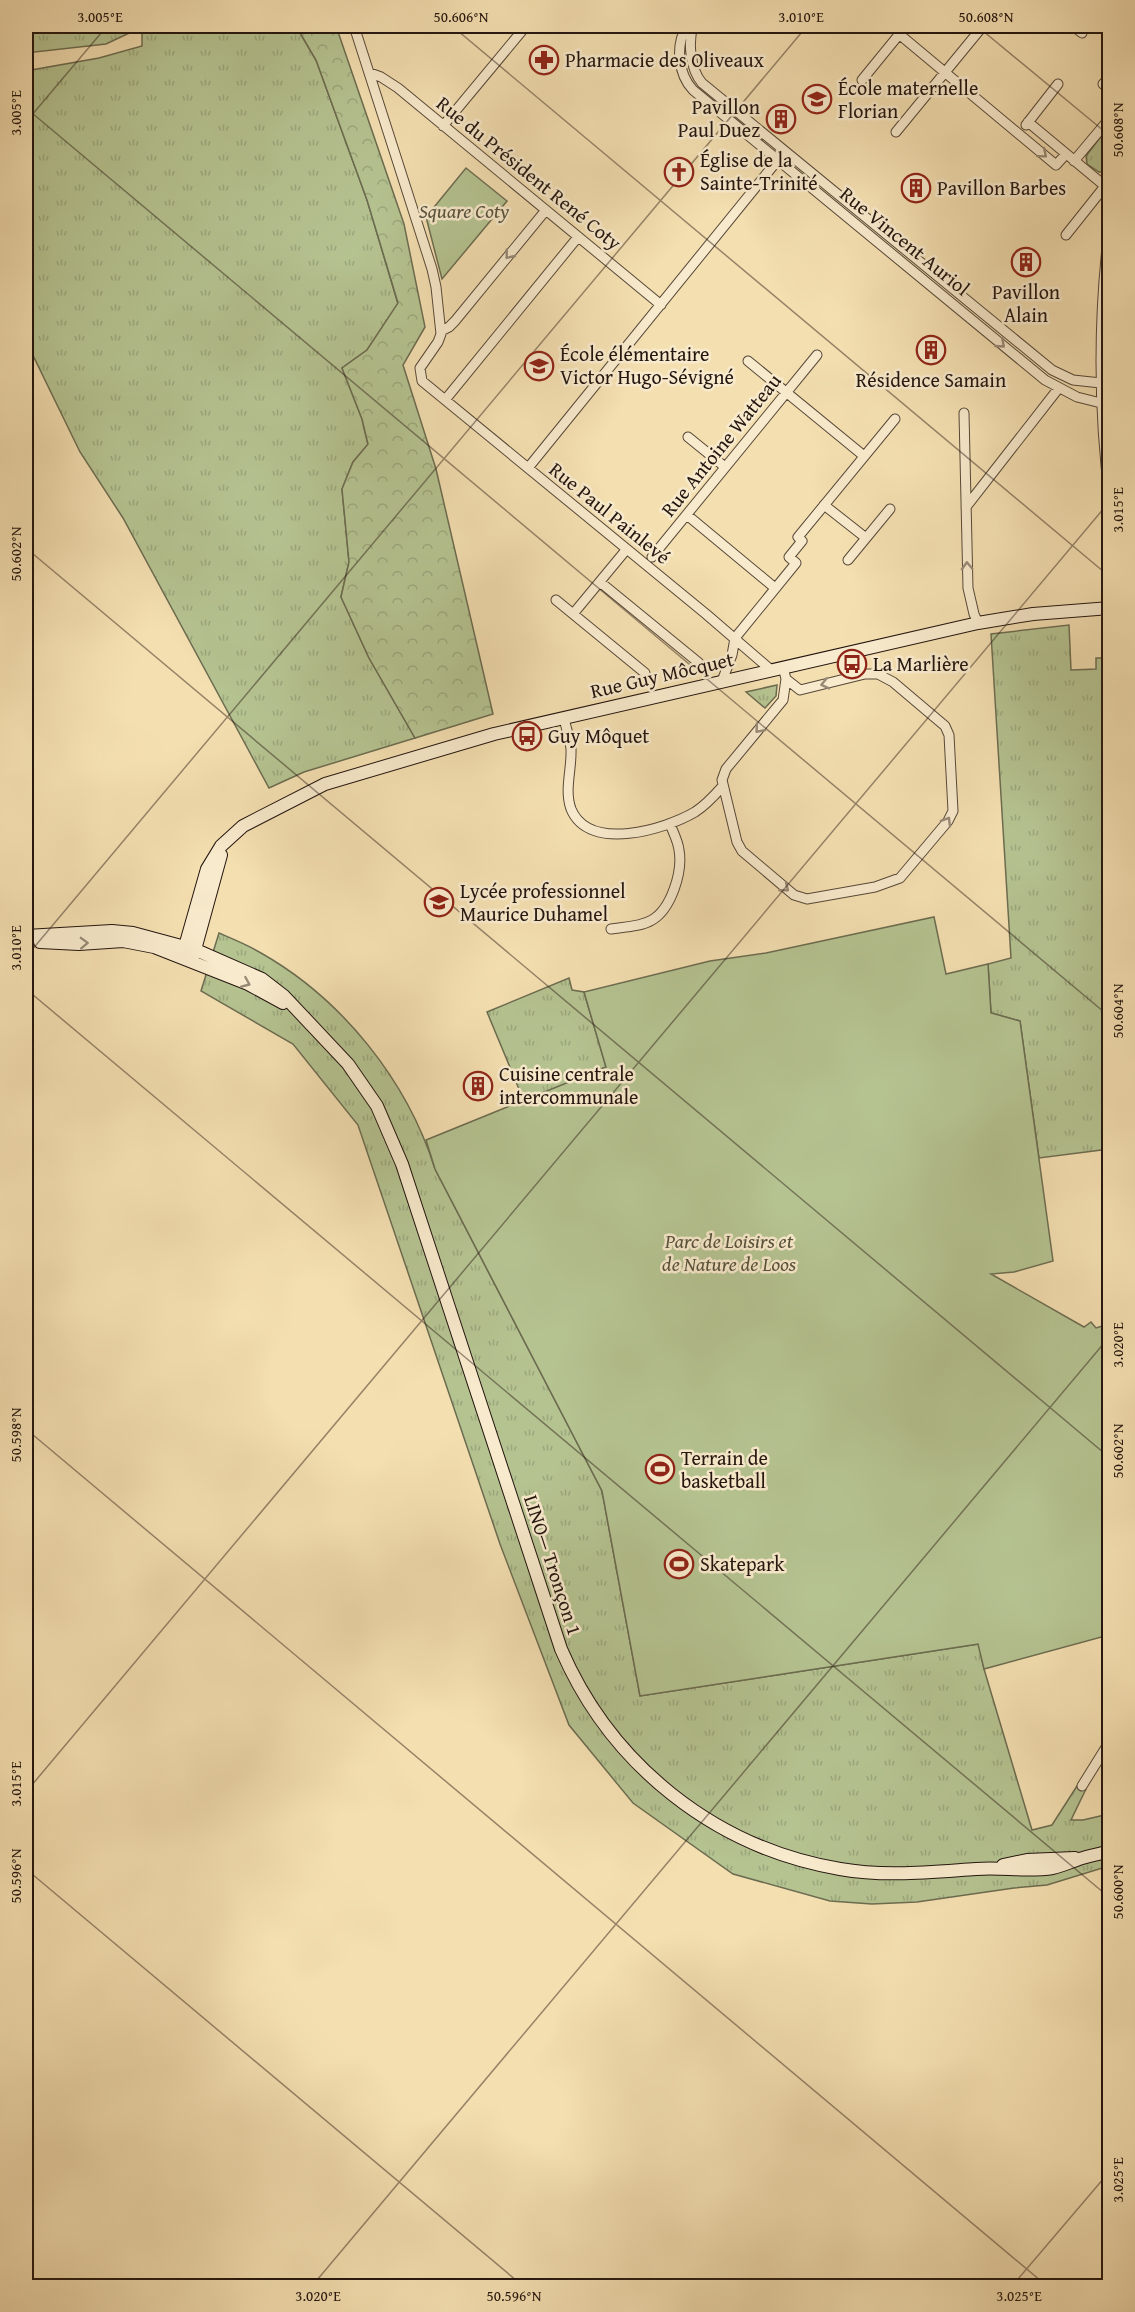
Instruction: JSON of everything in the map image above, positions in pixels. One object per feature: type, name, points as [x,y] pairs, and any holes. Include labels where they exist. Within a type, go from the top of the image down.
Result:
[{"type":"main road","name":"Rue Guy Môcquet","points":[[189,953],[210,863],[221,846],[237,830],[292,799],[335,780],[482,737],[722,681],[780,672],[978,623],[1033,614],[1110,608]]},
{"type":"main road","points":[[26,936],[119,931],[141,934],[189,953]]},
{"type":"main road","points":[[26,944],[127,941],[189,953]]},
{"type":"main road","name":"LINO— Tronçon 1","points":[[189,953],[262,990],[304,1017],[332,1044],[377,1106],[394,1140],[555,1636],[579,1688],[609,1733],[649,1776],[690,1809],[738,1837],[786,1856],[841,1869],[885,1874],[993,1868],[1028,1870],[1051,1868],[1110,1851]]},
{"type":"street","points":[[354,26],[432,269],[441,331],[455,321],[546,210]]},
{"type":"street","points":[[443,126],[526,26]]},
{"type":"street","name":"Rue Vincent Auriol","points":[[687,26],[680,38],[680,46],[682,69],[688,85],[1017,358],[1058,389],[1101,403]]},
{"type":"street","name":"Rue Vincent Auriol","points":[[693,26],[692,50],[695,71],[699,80],[1055,373],[1104,387]]},
{"type":"street","points":[[862,80],[906,26]]},
{"type":"street","points":[[896,132],[983,26]]},
{"type":"street","points":[[1073,26],[1082,33]]},
{"type":"street","points":[[899,34],[1056,165],[1066,154]]},
{"type":"street","name":"Rue du Président René Coty","points":[[370,73],[389,82],[662,306]]},
{"type":"street","points":[[1018,134],[1058,84]]},
{"type":"street","points":[[1074,161],[1110,118]]},
{"type":"street","points":[[1028,122],[1107,187],[1066,235]]},
{"type":"street","points":[[528,468],[662,306],[687,271],[784,152]]},
{"type":"street","points":[[1110,222],[1104,387],[1101,403],[1110,501]]},
{"type":"street","points":[[445,400],[578,237]]},
{"type":"street","name":"Rue Paul Painlevé","points":[[441,331],[438,342],[420,368],[420,376],[426,384],[626,550],[780,672]]},
{"type":"street","name":"Rue Antoine Watteau","points":[[652,557],[817,355]]},
{"type":"street","points":[[748,361],[864,456]]},
{"type":"street","points":[[966,507],[1058,389]]},
{"type":"street","points":[[964,413],[968,588],[978,623]]},
{"type":"street","points":[[722,681],[732,655],[735,638],[796,563],[789,557],[802,541],[798,537],[895,418]]},
{"type":"street","points":[[688,437],[725,467]]},
{"type":"street","points":[[824,505],[866,538]]},
{"type":"street","points":[[848,560],[890,509]]},
{"type":"street","points":[[687,515],[775,588]]},
{"type":"street","points":[[573,614],[626,550]]},
{"type":"street","points":[[600,582],[699,663]]},
{"type":"street","points":[[556,600],[645,673]]},
{"type":"street","points":[[780,672],[800,690],[865,674],[878,674],[893,682],[945,726],[949,735],[953,803],[948,821],[900,878],[875,887],[807,899],[794,895],[742,851],[722,787],[722,780],[726,769],[783,700],[780,672]]},
{"type":"street","points":[[564,718],[571,750],[569,802],[580,822],[597,830],[630,834],[670,824],[697,810],[722,787]]},
{"type":"street","points":[[611,929],[645,924],[656,917],[666,906],[676,881],[680,862],[679,848],[670,824]]},
{"type":"street","points":[[1082,1786],[1110,1741]]},
{"type":"green space","points":[[26,26],[296,26],[316,60],[367,200],[398,304],[367,350],[342,368],[362,419],[368,445],[353,462],[342,489],[349,562],[341,597],[369,658],[415,738],[304,772],[269,788],[123,518],[80,452],[26,341],[26,71],[99,58],[142,46],[142,27],[106,44],[26,53]]},
{"type":"green space","points":[[296,26],[336,26],[404,224],[425,327],[403,365],[436,469],[493,714],[415,738],[369,658],[341,597],[349,562],[342,489],[353,462],[368,444],[362,419],[342,368],[367,350],[398,303],[367,200],[316,60]]},
{"type":"green space","points":[[1109,126],[1108,166],[1103,172],[1099,172],[1087,164],[1086,156]]},
{"type":"green space","name":"Square Coty","points":[[466,168],[507,201],[442,279],[426,217]]},
{"type":"green space","points":[[1069,625],[1071,670],[1096,669],[1096,658],[1109,658],[1109,1149],[1039,1158],[1020,1021],[991,1013],[988,964],[1011,958],[991,634]]},
{"type":"green space","points":[[777,685],[776,696],[765,708],[746,692]]},
{"type":"green space","name":"Parc de Loisirs et de Nature de Loos","points":[[934,917],[946,974],[988,964],[991,1013],[1020,1021],[1053,1261],[1014,1272],[991,1274],[1084,1327],[1091,1322],[1096,1328],[1109,1324],[1109,1635],[984,1669],[978,1644],[640,1696],[602,1491],[435,1169],[426,1140],[606,1067],[584,992],[710,961],[766,953]]},
{"type":"green space","points":[[219,933],[261,953],[291,972],[318,994],[368,1045],[407,1104],[423,1136],[435,1169],[602,1491],[640,1696],[979,1644],[984,1669],[1032,1830],[1052,1825],[1077,1786],[1086,1789],[1071,1820],[1083,1820],[1109,1814],[1109,1866],[1047,1885],[917,1902],[872,1904],[830,1901],[733,1874],[633,1803],[569,1725],[500,1544],[358,1125],[293,1044],[201,991]]},
{"type":"green space","points":[[569,978],[572,990],[584,992],[606,1067],[524,1101],[487,1012]]},
{"type":"place","name":"Pharmacie des Oliveaux","points":[[544,60]]},
{"type":"place","name":"École maternelle Florian","points":[[817,99]]},
{"type":"place","name":"Pavillon Paul Duez","points":[[781,119]]},
{"type":"place","name":"Église de la Sainte-Trinité","points":[[679,172]]},
{"type":"place","name":"Pavillon Barbes","points":[[916,188]]},
{"type":"place","name":"Pavillon Alain","points":[[1026,262]]},
{"type":"place","name":"Résidence Samain","points":[[931,350]]},
{"type":"place","name":"École élémentaire Victor Hugo-Sévigné","points":[[539,366]]},
{"type":"place","name":"La Marlière","points":[[852,664]]},
{"type":"place","name":"Guy Môquet","points":[[527,736]]},
{"type":"place","name":"Lycée professionnel Maurice Duhamel","points":[[439,902]]},
{"type":"place","name":"Cuisine centrale intercommunale","points":[[478,1086]]},
{"type":"place","name":"Terrain de basketball","points":[[660,1469]]},
{"type":"place","name":"Skatepark","points":[[679,1564]]}]
